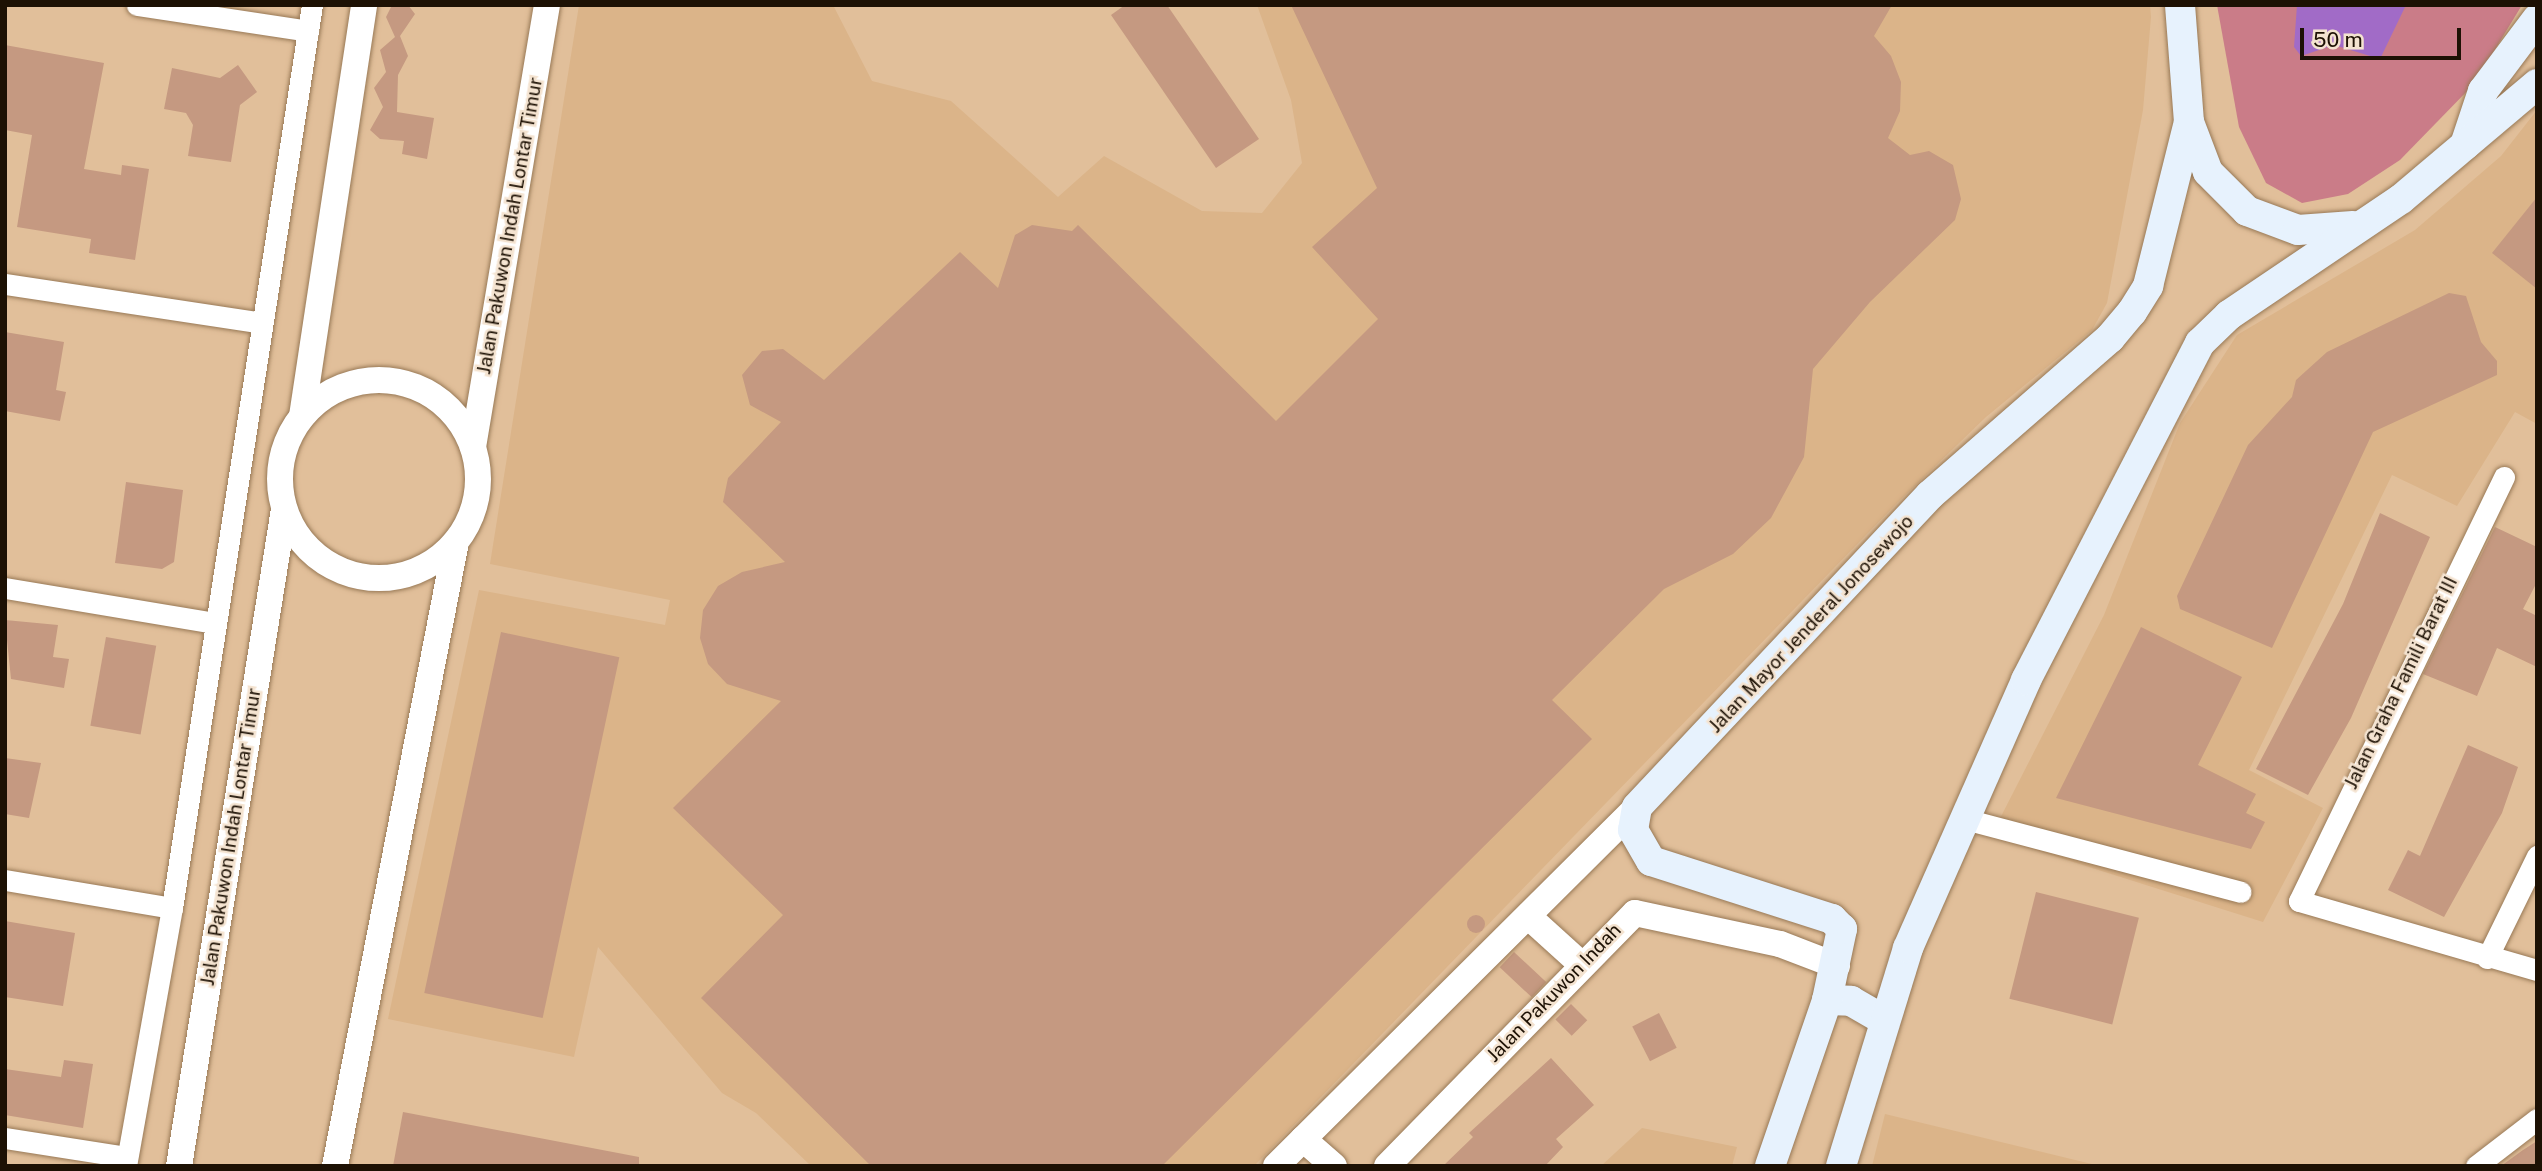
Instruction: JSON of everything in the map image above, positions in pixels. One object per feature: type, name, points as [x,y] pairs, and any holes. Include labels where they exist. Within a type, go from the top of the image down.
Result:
[{"type":"main road","name":"Jalan Mayor Jenderal Jonosewojo","points":[[1637,807],[1930,495],[2110,338],[2132,312],[2148,286],[2189,121],[2180,5]]},
{"type":"main road","points":[[2464,148],[2483,90],[2537,19]]},
{"type":"main road","points":[[1841,1166],[1882,1018],[1965,818],[2026,680],[2200,343],[2229,315],[2353,226],[2401,199],[2537,84]]},
{"type":"main road","points":[[2189,121],[2208,172],[2247,211],[2298,230],[2353,226]]},
{"type":"main road","points":[[1637,807],[1633,830],[1651,860],[1840,924],[1837,966],[1770,1166]]},
{"type":"main road","points":[[1827,1000],[1851,1001],[1882,1018]]},
{"type":"street","points":[[137,5],[308,31]]},
{"type":"street","points":[[5,1138],[127,1161],[173,908],[214,623],[312,5]]},
{"type":"street","points":[[364,5],[302,416],[281,460],[284,509],[315,555],[342,571],[372,578],[404,575],[456,542]]},
{"type":"street","name":"Jalan Pakuwon Indah Lontar Timur","points":[[473,447],[547,5]]},
{"type":"street","points":[[5,284],[262,323]]},
{"type":"street","points":[[302,416],[352,384],[392,381],[438,399],[473,447],[477,496],[456,542],[335,1166]]},
{"type":"street","name":"Jalan Graha Famili Barat III","points":[[2487,958],[2307,907],[2299,901],[2299,890],[2504,477]]},
{"type":"street","name":"Jalan Pakuwon Indah Lontar Timur","points":[[179,1166],[284,509]]},
{"type":"street","points":[[5,588],[214,623]]},
{"type":"street","points":[[1276,1166],[1637,807]]},
{"type":"street","points":[[1965,818],[2241,892]]},
{"type":"street","points":[[2537,856],[2487,958],[2537,970]]},
{"type":"street","points":[[5,880],[173,908]]},
{"type":"street","name":"Jalan Pakuwon Indah","points":[[1387,1166],[1624,919],[1657,913],[1780,944],[1837,966]]},
{"type":"street","points":[[1528,916],[1581,964]]},
{"type":"street","points":[[2476,1166],[2537,1119]]},
{"type":"street","points":[[1304,1139],[1334,1166]]},
{"type":"shaded area","points":[[579,5],[833,5],[872,81],[951,101],[1058,197],[1104,156],[1202,211],[1262,213],[1302,163],[1291,100],[1257,5],[2150,5],[2151,17],[2143,110],[2107,303],[2092,330],[1986,417],[1898,502],[1254,1166],[811,1166],[756,1113],[722,1093],[598,947],[574,1057],[388,1019],[479,590],[665,625],[670,600],[490,564]]},
{"type":"shaded area","points":[[2217,5],[2522,5],[2474,84],[2400,160],[2348,194],[2302,203],[2266,183],[2239,127]]},
{"type":"shaded area","points":[[2297,5],[2406,5],[2380,59],[2334,45],[2301,56],[2294,47]]},
{"type":"shaded area","points":[[2537,110],[2537,424],[2515,412],[2457,506],[2392,475],[2249,770],[2323,808],[2263,922],[1991,836],[2104,615],[2180,423],[2237,335],[2415,230],[2501,156]]},
{"type":"shaded area","points":[[1885,1114],[2100,1166],[1872,1166]]},
{"type":"shaded area","points":[[1642,1128],[1737,1147],[1732,1166],[1601,1166]]},
{"type":"building","points":[[392,5],[408,5],[415,14],[400,36],[408,56],[398,75],[397,112],[434,118],[427,159],[402,154],[404,141],[380,139],[370,130],[383,107],[374,88],[386,72],[380,50],[395,37],[386,17]]},
{"type":"building","points":[[1125,5],[1167,5],[1259,139],[1216,168],[1111,15]]},
{"type":"building","points":[[1291,5],[1892,5],[1874,36],[1891,56],[1901,82],[1900,111],[1888,138],[1910,155],[1929,151],[1953,165],[1961,199],[1955,220],[1870,302],[1813,369],[1804,457],[1771,518],[1733,554],[1664,589],[1552,700],[1592,739],[1162,1166],[871,1166],[701,998],[783,915],[673,808],[781,701],[727,684],[708,664],[700,638],[703,610],[718,586],[742,572],[785,562],[723,502],[728,478],[781,422],[750,405],[742,375],[762,351],[783,349],[824,380],[960,252],[998,288],[1015,235],[1032,225],[1072,231],[1078,225],[1276,421],[1378,319],[1312,247],[1377,188]]},
{"type":"building","points":[[5,45],[104,63],[84,169],[121,175],[122,165],[149,169],[135,260],[89,253],[91,239],[17,227],[32,135],[5,130]]},
{"type":"building","points":[[238,65],[257,92],[240,105],[231,162],[188,156],[193,125],[186,113],[164,109],[172,68],[220,78]]},
{"type":"building","points":[[2537,197],[2537,289],[2492,253]]},
{"type":"building","points":[[2449,293],[2466,296],[2481,342],[2497,361],[2497,375],[2373,432],[2272,648],[2180,609],[2177,596],[2248,445],[2292,397],[2296,380],[2327,352]]},
{"type":"building","points":[[5,332],[64,342],[56,390],[66,392],[60,421],[5,411]]},
{"type":"building","points":[[126,482],[183,490],[174,562],[162,569],[115,563]]},
{"type":"building","points":[[2380,513],[2430,537],[2351,718],[2308,795],[2256,769],[2343,604]]},
{"type":"building","points":[[2495,527],[2537,547],[2537,582],[2523,609],[2537,616],[2537,667],[2497,648],[2477,696],[2423,674]]},
{"type":"building","points":[[5,620],[58,625],[53,657],[69,659],[64,688],[11,679]]},
{"type":"building","points":[[2141,627],[2242,677],[2198,765],[2256,794],[2246,813],[2265,822],[2251,849],[2056,798]]},
{"type":"building","points":[[501,632],[619,657],[543,1018],[424,993]]},
{"type":"building","points":[[106,637],[156,646],[141,734],[90,726]]},
{"type":"building","points":[[2468,745],[2518,767],[2502,813],[2444,917],[2388,890],[2408,850],[2420,856]]},
{"type":"building","points":[[5,758],[41,763],[29,818],[5,814]]},
{"type":"building","points":[[2036,892],[2139,918],[2112,1024],[2009,999]]},
{"type":"building","points":[[1476,915],[1482,918],[1485,924],[1482,930],[1476,933],[1470,930],[1467,924],[1470,918]]},
{"type":"building","points":[[5,921],[75,933],[63,1006],[5,997]]},
{"type":"building","points":[[1514,952],[1546,982],[1532,997],[1500,967]]},
{"type":"building","points":[[1571,1004],[1587,1020],[1572,1036],[1555,1020]]},
{"type":"building","points":[[1659,1013],[1677,1048],[1650,1061],[1632,1027]]},
{"type":"building","points":[[1551,1058],[1594,1105],[1556,1139],[1563,1147],[1545,1166],[1443,1166],[1473,1137],[1469,1133]]},
{"type":"building","points":[[64,1060],[93,1064],[83,1128],[5,1115],[5,1069],[61,1077]]},
{"type":"building","points":[[403,1112],[639,1157],[639,1166],[393,1166]]},
{"type":"building","points":[[2537,1141],[2537,1166],[2501,1166],[2523,1150]]}]
